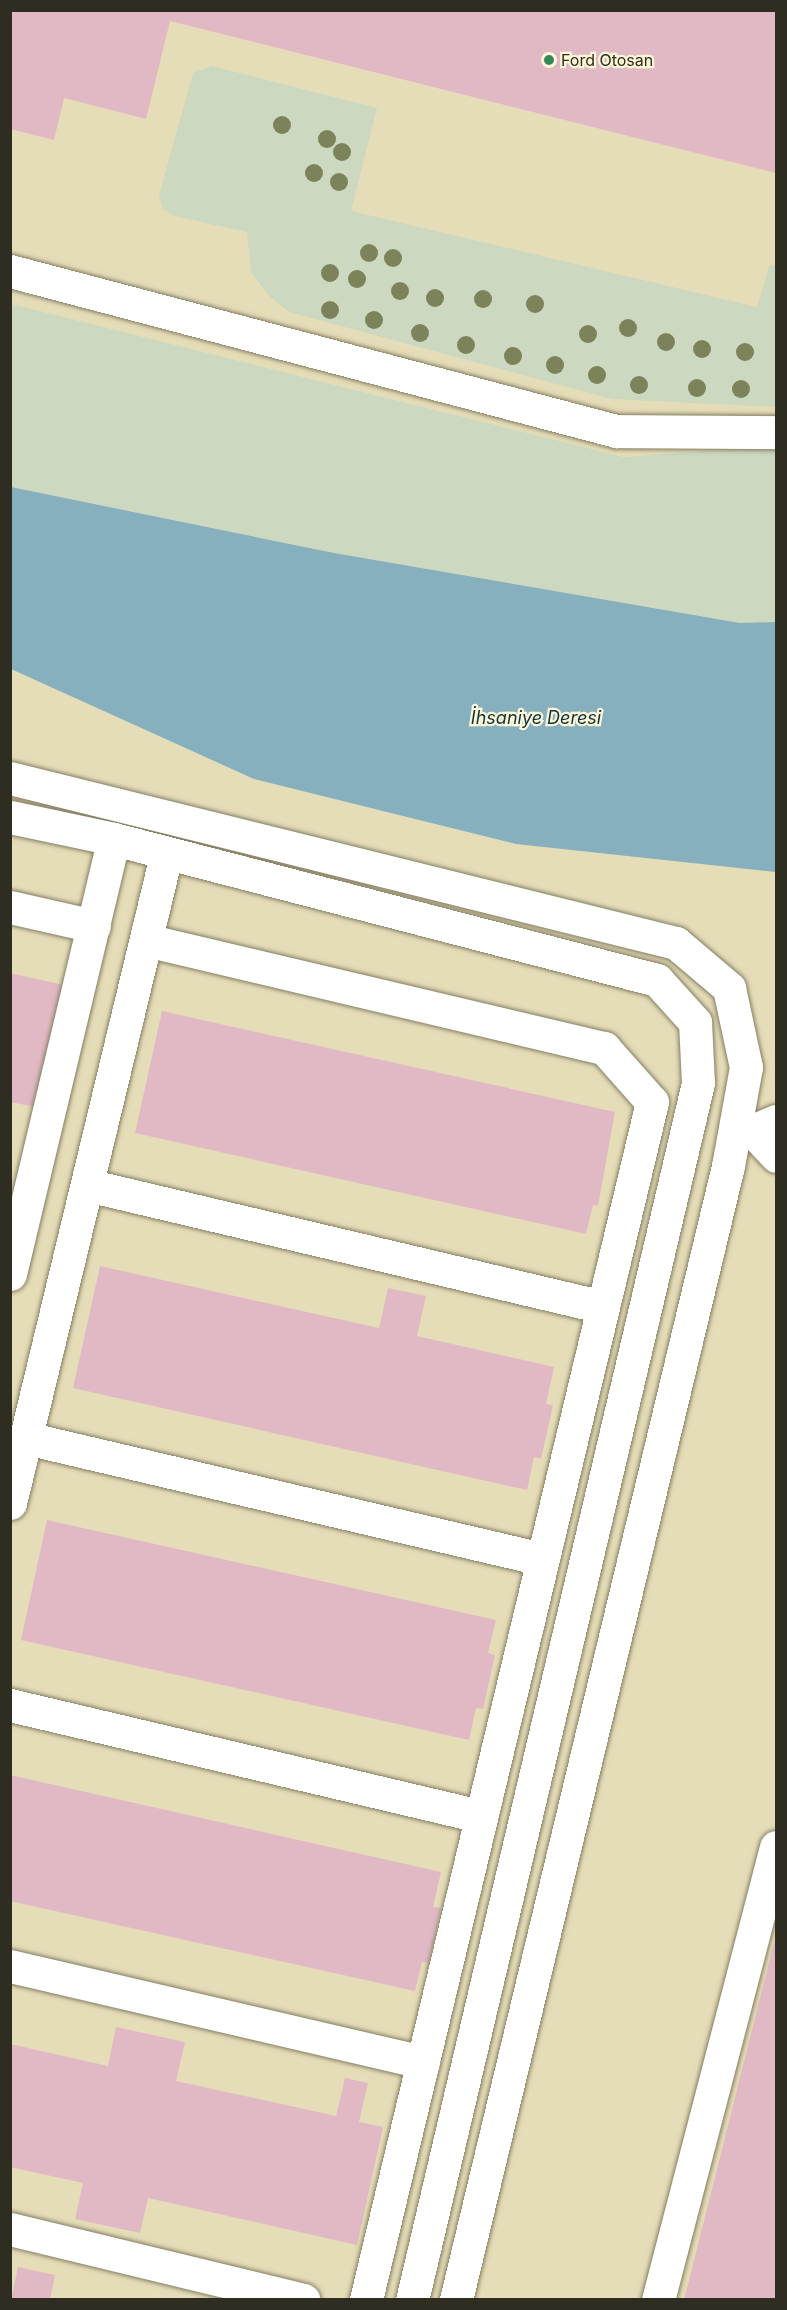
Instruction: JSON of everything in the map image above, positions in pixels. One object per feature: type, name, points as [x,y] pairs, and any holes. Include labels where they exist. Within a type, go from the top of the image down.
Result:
[{"type":"main road","points":[[10,271],[616,431],[777,432]]},
{"type":"main road","points":[[10,778],[676,943],[729,988],[746,1067],[728,1166],[456,2300]]},
{"type":"main road","points":[[10,817],[114,839],[166,855],[657,980],[695,1022],[698,1083],[412,2300]]},
{"type":"main road","points":[[10,1274],[23,1168],[94,926],[114,839]]},
{"type":"main road","points":[[10,1503],[166,855]]},
{"type":"main road","points":[[10,907],[94,926]]},
{"type":"main road","points":[[146,940],[604,1048],[652,1102],[366,2300]]},
{"type":"main road","points":[[777,1121],[753,1131],[777,1156]]},
{"type":"main road","points":[[87,1185],[603,1307]]},
{"type":"main road","points":[[26,1438],[542,1559]]},
{"type":"main road","points":[[10,1705],[481,1816]]},
{"type":"main road","points":[[658,2300],[777,1847]]},
{"type":"main road","points":[[10,1966],[423,2062]]},
{"type":"main road","points":[[10,2229],[304,2300]]},
{"type":"shaded area","points":[[11,11],[776,11],[776,2299],[11,2300]]},
{"type":"green space","points":[[212,66],[377,108],[351,211],[757,307],[770,264],[776,266],[776,407],[612,399],[289,312],[269,296],[251,272],[247,232],[174,216],[162,208],[159,195],[193,73]]},
{"type":"green space","points":[[11,304],[623,457],[776,446],[776,622],[740,623],[334,553],[11,487]]},
{"type":"water","name":"İhsaniye Deresi","points":[[11,487],[334,553],[740,623],[776,622],[776,872],[516,844],[254,779],[11,669]]},
{"type":"building","name":"Ford Otosan","points":[[10,10],[776,10],[776,173],[170,21],[146,119],[64,98],[54,140],[10,129]]},
{"type":"building","points":[[10,973],[64,985],[36,1107],[10,1102]]},
{"type":"building","points":[[162,1011],[615,1112],[598,1206],[593,1205],[586,1234],[135,1133]]},
{"type":"building","points":[[100,1266],[379,1328],[388,1288],[426,1296],[417,1336],[554,1367],[546,1404],[553,1405],[541,1459],[534,1457],[527,1490],[73,1388]]},
{"type":"building","points":[[47,1520],[496,1620],[488,1653],[495,1655],[483,1709],[476,1708],[469,1740],[21,1640]]},
{"type":"building","points":[[10,1775],[441,1872],[433,1907],[441,1908],[429,1963],[422,1962],[415,1991],[10,1901]]},
{"type":"building","points":[[776,1935],[776,2300],[684,2300]]},
{"type":"building","points":[[116,2027],[185,2042],[176,2081],[336,2116],[345,2078],[368,2083],[359,2122],[383,2127],[357,2245],[148,2198],[140,2233],[75,2219],[83,2183],[10,2167],[10,2044],[108,2066]]},
{"type":"building","points":[[18,2267],[55,2275],[50,2300],[11,2300]]},
{"type":"place","name":"Ford Otosan","points":[[549,60]]}]
